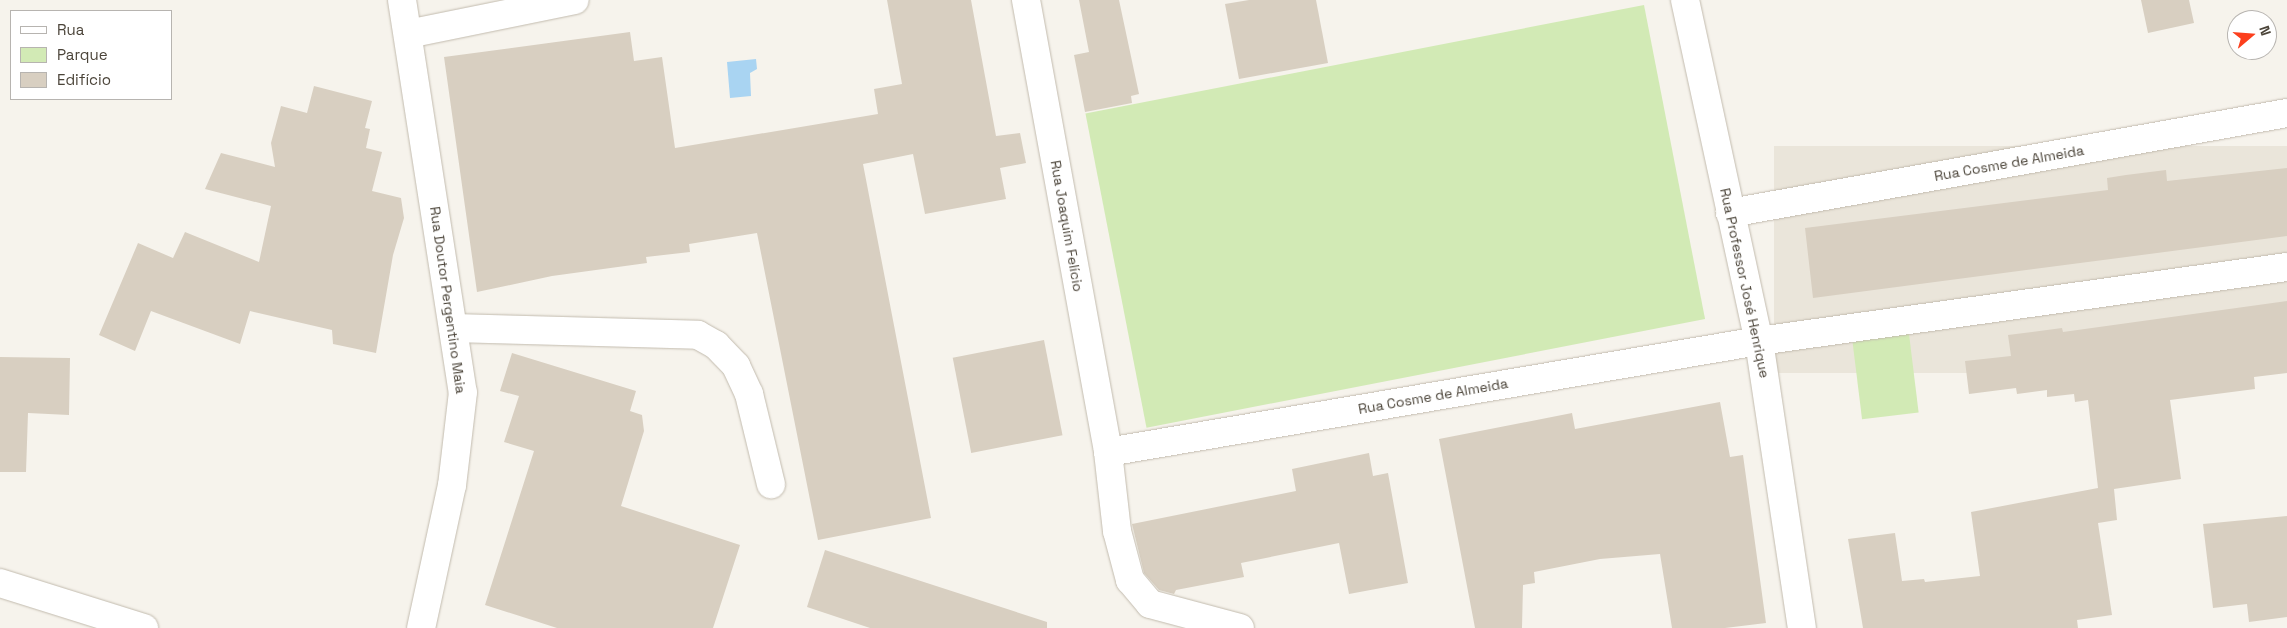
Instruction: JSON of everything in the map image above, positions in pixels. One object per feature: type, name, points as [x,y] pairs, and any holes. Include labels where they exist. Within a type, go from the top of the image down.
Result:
[{"type":"street","name":"Rua Doutor Pergentino Maia","points":[[402,0],[463,392],[459,435],[421,628]]},
{"type":"street","points":[[408,34],[575,0]]},
{"type":"street","name":"Rua Joaquim Felício","points":[[1026,0],[1108,452],[1117,531],[1130,580],[1150,604],[1240,628]]},
{"type":"street","name":"Rua Professor José Henrique","points":[[1685,0],[1759,341],[1797,621]]},
{"type":"street","name":"Rua Cosme de Almeida","points":[[1730,213],[2287,112]]},
{"type":"street","name":"Rua Cosme de Almeida","points":[[1108,452],[1759,341],[2287,267]]},
{"type":"street","points":[[453,328],[698,335],[716,345],[736,366],[749,394],[771,484]]},
{"type":"street","points":[[0,583],[144,628]]},
{"type":"shaded area","points":[[1774,146],[2287,146],[2287,373],[1774,373]]},
{"type":"green space","points":[[1644,5],[1705,319],[1147,428],[1085,114]]},
{"type":"green space","points":[[1909,334],[1919,412],[1862,419],[1852,341]]},
{"type":"water","points":[[756,59],[757,69],[750,73],[751,96],[730,98],[727,62]]},
{"type":"building","points":[[887,0],[971,0],[996,136],[1020,133],[1026,163],[1000,168],[1006,199],[925,214],[913,154],[863,164],[931,518],[818,540],[757,233],[689,244],[690,252],[646,257],[647,263],[552,276],[477,292],[444,57],[630,32],[634,61],[662,57],[675,148],[878,114],[874,89],[902,84]]},
{"type":"building","points":[[1079,0],[1119,0],[1139,94],[1131,96],[1132,103],[1085,112],[1074,55],[1089,52]]},
{"type":"building","points":[[1249,0],[1316,0],[1328,63],[1239,79],[1225,4]]},
{"type":"building","points":[[2141,0],[2189,0],[2194,23],[2148,33]]},
{"type":"building","points":[[314,86],[372,101],[365,128],[370,129],[366,148],[382,152],[372,191],[401,198],[404,218],[393,255],[376,353],[333,344],[332,330],[250,311],[240,344],[151,311],[135,351],[99,335],[138,243],[173,258],[185,232],[259,262],[271,206],[205,189],[221,153],[275,167],[271,143],[281,106],[307,113]]},
{"type":"building","points":[[2287,168],[2287,236],[1813,298],[1805,228],[2108,190],[2107,178],[2166,170],[2167,181]]},
{"type":"building","points":[[2287,301],[2287,373],[2254,377],[2255,389],[2170,400],[2181,479],[2114,489],[2117,520],[2098,523],[2112,615],[2077,620],[2078,628],[1863,628],[1848,539],[1895,533],[1902,581],[1924,579],[1925,582],[1980,576],[1971,512],[2098,488],[2088,400],[2075,402],[2074,394],[2047,397],[2047,390],[2017,394],[2016,388],[1969,394],[1965,361],[2011,356],[2008,335],[2062,328],[2063,332]]},
{"type":"building","points":[[1044,340],[1063,435],[971,453],[953,358]]},
{"type":"building","points":[[512,353],[636,391],[630,411],[642,415],[644,431],[621,506],[740,545],[713,628],[557,628],[485,605],[534,451],[504,442],[519,396],[500,391]]},
{"type":"building","points":[[0,357],[70,358],[69,415],[28,413],[26,472],[0,472]]},
{"type":"building","points":[[1720,402],[1730,457],[1743,455],[1766,623],[1725,628],[1672,628],[1660,554],[1600,559],[1534,572],[1535,583],[1523,585],[1522,628],[1475,628],[1439,439],[1572,413],[1575,429]]},
{"type":"building","points":[[1369,453],[1373,476],[1388,473],[1408,583],[1349,594],[1339,543],[1241,563],[1244,577],[1176,590],[1174,594],[1159,590],[1144,573],[1132,524],[1296,491],[1292,469]]},
{"type":"building","points":[[2287,516],[2287,617],[2249,622],[2247,604],[2213,608],[2203,524]]},
{"type":"building","points":[[825,550],[1047,622],[1047,628],[870,628],[807,607]]}]
